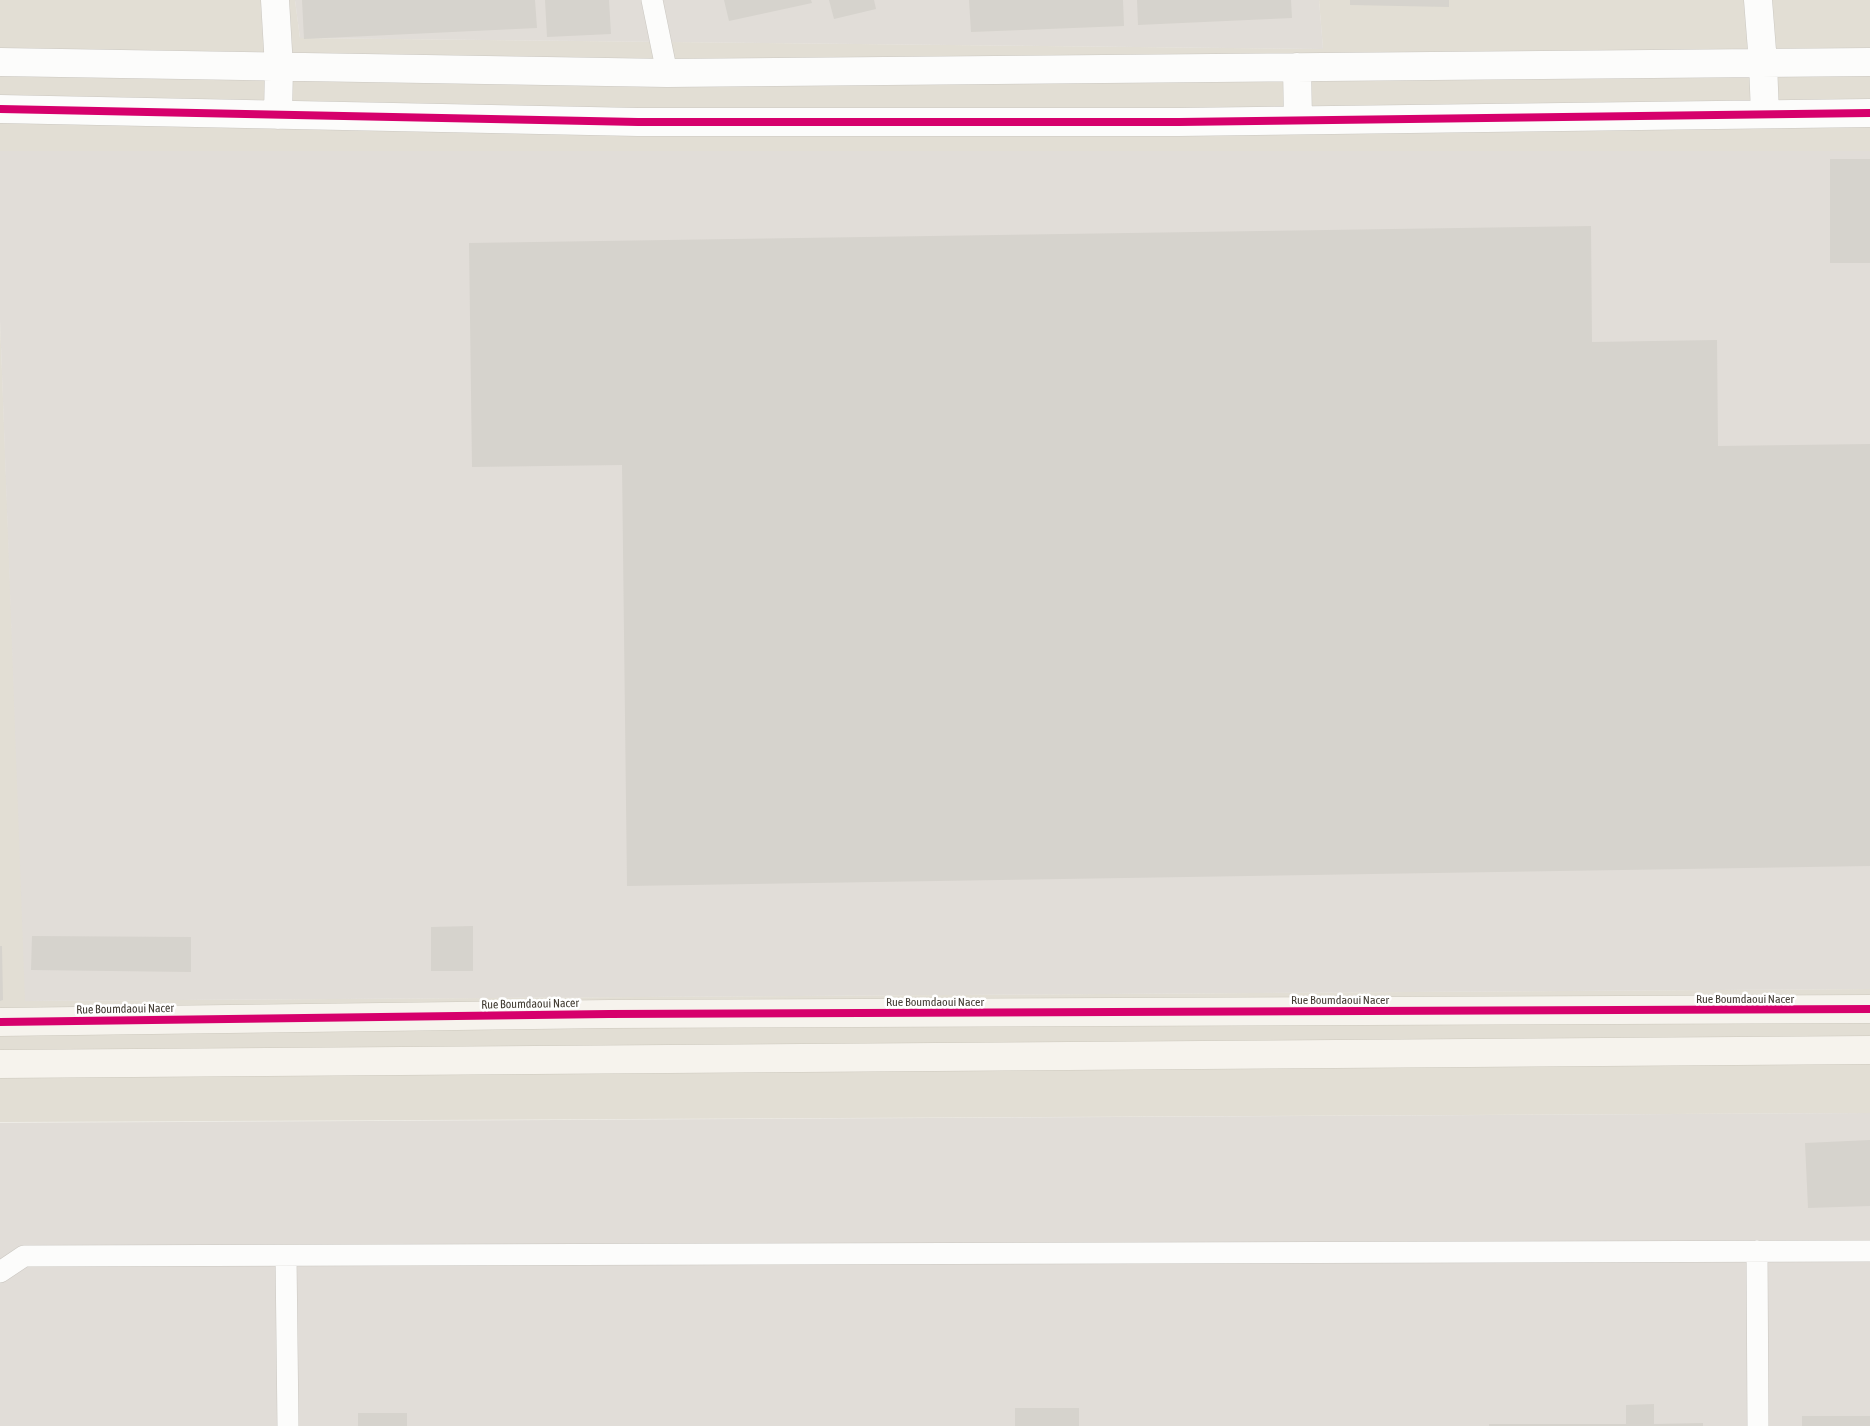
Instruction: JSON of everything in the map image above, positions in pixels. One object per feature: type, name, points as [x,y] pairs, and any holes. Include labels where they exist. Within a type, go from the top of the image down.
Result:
[{"type":"street","points":[[276,0],[279,67],[278,114]]},
{"type":"street","points":[[1758,0],[1765,114]]},
{"type":"street","points":[[0,62],[667,73],[1870,62]]},
{"type":"street","points":[[1297,67],[1298,120]]},
{"type":"street","points":[[0,109],[638,122],[1179,122],[1870,113]]},
{"type":"street","name":"Rue Boumdaoui Nacer","points":[[0,1022],[609,1014],[1870,1009]]},
{"type":"street","points":[[0,1064],[1870,1050]]},
{"type":"lane","points":[[652,0],[667,73]]},
{"type":"lane","points":[[0,1272],[24,1256],[1870,1250]]},
{"type":"lane","points":[[1757,1251],[1758,1426]]},
{"type":"lane","points":[[286,1256],[288,1426]]},
{"type":"shaded area","points":[[0,0],[295,0],[300,38],[1323,49],[1319,0],[1870,0],[1870,151],[0,151]]},
{"type":"shaded area","points":[[295,0],[1319,0],[1323,49],[300,38]]},
{"type":"shaded area","points":[[0,151],[1870,151],[1870,989],[25,1001],[0,319]]},
{"type":"shaded area","points":[[0,319],[26,1001],[1870,989],[1870,1113],[0,1122]]},
{"type":"shaded area","points":[[1870,1113],[1870,1426],[0,1426],[0,1123]]},
{"type":"building","points":[[302,0],[535,0],[537,28],[304,39]]},
{"type":"building","points":[[545,0],[609,0],[611,34],[547,37]]},
{"type":"building","points":[[724,0],[811,0],[812,3],[729,21]]},
{"type":"building","points":[[829,0],[874,0],[876,9],[834,19]]},
{"type":"building","points":[[969,0],[1123,0],[1124,26],[971,32]]},
{"type":"building","points":[[1137,0],[1291,0],[1292,18],[1138,25]]},
{"type":"building","points":[[1350,0],[1449,0],[1449,7],[1350,5]]},
{"type":"building","points":[[1830,159],[1870,159],[1870,263],[1830,263]]},
{"type":"building","points":[[1591,226],[1592,342],[1717,340],[1718,446],[1870,444],[1870,866],[627,886],[622,465],[472,467],[469,243]]},
{"type":"building","points":[[473,926],[473,971],[431,971],[431,927]]},
{"type":"building","points":[[32,936],[191,937],[191,972],[31,970]]},
{"type":"building","points":[[0,946],[2,946],[3,1000],[0,1001]]},
{"type":"building","points":[[1870,1140],[1870,1206],[1808,1208],[1805,1143]]},
{"type":"building","points":[[1654,1404],[1654,1424],[1703,1423],[1703,1426],[1489,1426],[1489,1424],[1626,1424],[1626,1405]]},
{"type":"building","points":[[1015,1408],[1079,1408],[1079,1426],[1015,1426]]},
{"type":"building","points":[[358,1413],[407,1413],[407,1426],[358,1426]]},
{"type":"building","points":[[1802,1416],[1870,1416],[1870,1426],[1802,1426]]},
{"type":"cycle path","points":[[0,109],[638,122],[1179,122],[1870,113]]},
{"type":"cycle path","points":[[0,1022],[609,1014],[1870,1009]]}]
